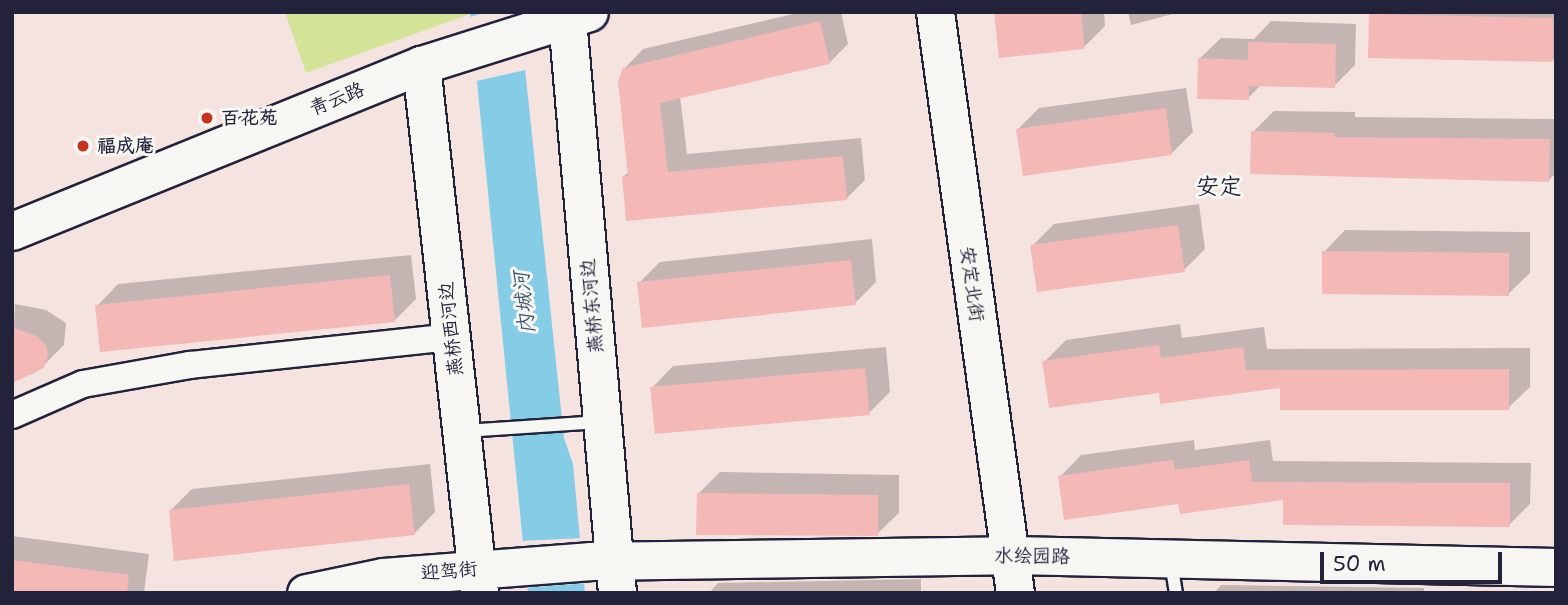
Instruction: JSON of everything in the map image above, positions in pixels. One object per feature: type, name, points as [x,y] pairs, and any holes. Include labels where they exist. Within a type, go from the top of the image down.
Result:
[{"type":"street","name":"安定北街","points":[[935,12],[1015,593]]},
{"type":"street","name":"青云路","points":[[12,231],[421,65],[461,50],[578,15]]},
{"type":"street","name":"燕桥东河边","points":[[578,15],[608,572]]},
{"type":"street","name":"燕桥西河边","points":[[421,65],[462,432],[488,576]]},
{"type":"street","points":[[12,415],[96,382],[190,365],[452,337]]},
{"type":"street","name":"水绘园路","points":[[488,576],[1010,555],[1173,576],[1556,567]]},
{"type":"street","name":"迎驾街","points":[[306,593],[383,578],[488,576]]},
{"type":"lane","points":[[462,432],[602,422]]},
{"type":"green space","points":[[285,12],[470,12],[470,14],[306,73]]},
{"type":"water","name":"内城河","points":[[470,12],[519,12],[564,438],[573,464],[585,593],[528,593]]},
{"type":"pier","points":[[486,12],[522,12],[530,69],[472,82],[467,18]]},
{"type":"pier","points":[[583,538],[588,583],[524,588],[520,541]]},
{"type":"building","points":[[994,12],[1081,12],[1085,49],[999,58]]},
{"type":"building","points":[[1369,14],[1553,18],[1553,62],[1368,58]]},
{"type":"building","points":[[820,21],[830,64],[660,103],[668,172],[843,156],[847,200],[626,221],[622,176],[628,176],[618,81],[623,68]]},
{"type":"building","points":[[1248,42],[1336,44],[1335,88],[1249,86],[1249,100],[1197,99],[1198,58],[1248,60]]},
{"type":"building","points":[[1166,108],[1172,155],[1023,176],[1016,129]]},
{"type":"building","points":[[1251,131],[1335,133],[1334,137],[1550,139],[1549,182],[1250,174]]},
{"type":"building","points":[[1178,225],[1185,272],[1037,292],[1030,245]]},
{"type":"building","points":[[1322,251],[1509,253],[1509,296],[1322,294]]},
{"type":"building","points":[[851,260],[856,305],[642,328],[637,282]]},
{"type":"building","points":[[390,275],[395,322],[100,352],[95,305]]},
{"type":"building","points":[[12,327],[36,336],[46,345],[48,355],[44,368],[12,383]]},
{"type":"building","points":[[1159,345],[1161,358],[1243,347],[1246,370],[1509,369],[1509,410],[1280,410],[1280,388],[1160,404],[1159,393],[1049,408],[1042,361]]},
{"type":"building","points":[[865,368],[870,415],[655,434],[650,387]]},
{"type":"building","points":[[1173,460],[1175,470],[1249,460],[1252,482],[1510,483],[1510,527],[1283,525],[1283,500],[1180,514],[1178,504],[1064,520],[1058,476]]},
{"type":"building","points":[[409,484],[415,535],[174,561],[169,510]]},
{"type":"building","points":[[697,493],[878,495],[878,536],[696,535]]},
{"type":"building","points":[[12,560],[129,575],[127,593],[12,593]]},
{"type":"place","name":"百花苑","points":[[207,118]]},
{"type":"place","name":"福成庵","points":[[83,146]]},
{"type":"district","name":"安定","points":[[1219,186]]}]
